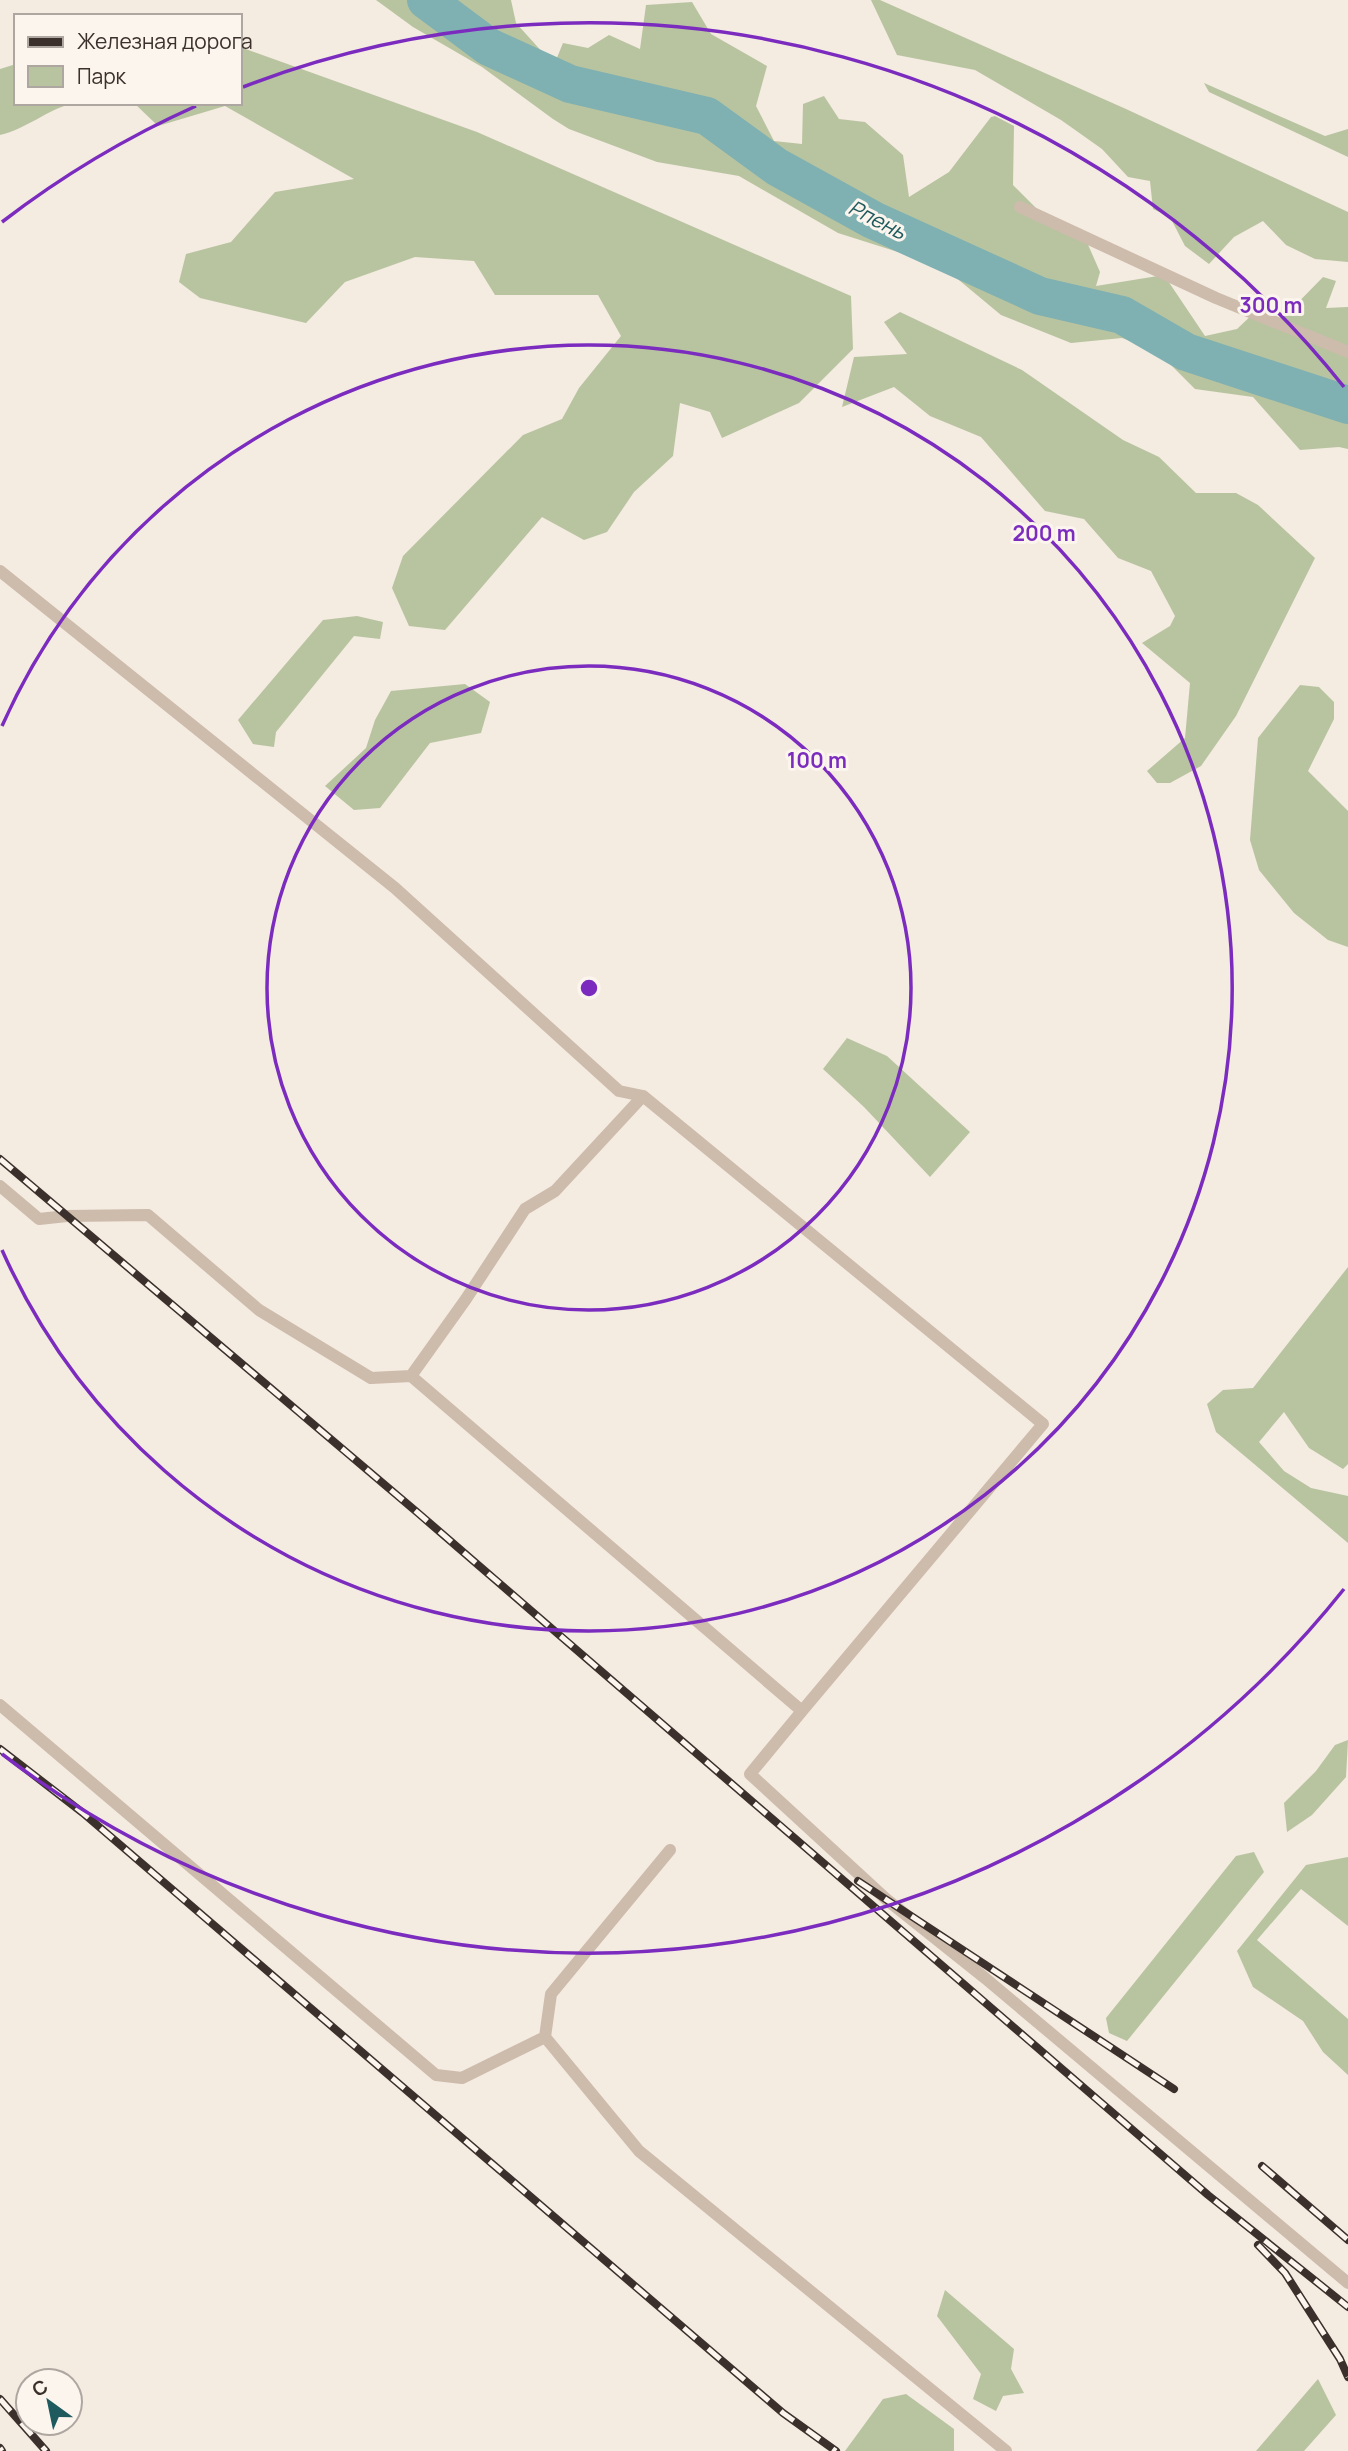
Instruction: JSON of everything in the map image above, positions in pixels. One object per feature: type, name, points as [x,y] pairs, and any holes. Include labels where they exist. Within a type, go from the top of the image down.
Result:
[{"type":"lane","points":[[1020,207],[1216,298],[1348,352]]},
{"type":"lane","points":[[0,571],[396,888],[618,1091],[643,1096],[1042,1424],[750,1774],[886,1899],[985,1978],[1348,2284]]},
{"type":"lane","points":[[411,1377],[466,1299],[524,1209],[555,1191],[643,1096]]},
{"type":"lane","points":[[0,1186],[39,1219],[148,1214],[259,1310],[371,1378],[411,1377],[803,1711]]},
{"type":"lane","points":[[0,1705],[436,2075],[462,2078],[545,2037]]},
{"type":"lane","points":[[670,1850],[551,1994],[545,2037],[639,2151],[1006,2451]]},
{"type":"green space","points":[[376,0],[511,0],[516,23],[554,65],[563,43],[588,48],[609,35],[640,49],[646,5],[692,2],[711,34],[767,66],[756,106],[774,141],[802,144],[803,104],[824,96],[839,119],[865,122],[903,155],[909,197],[949,172],[991,117],[995,116],[1014,126],[1013,185],[1038,210],[1082,231],[1100,272],[1096,286],[1164,275],[1205,336],[1237,329],[1256,311],[1280,321],[1323,277],[1336,281],[1326,308],[1348,307],[1348,449],[1339,447],[1300,450],[1253,397],[1195,389],[1157,351],[1122,338],[1071,343],[1001,315],[942,266],[838,233],[739,176],[657,162],[569,129],[482,67],[413,27]]},
{"type":"green space","points":[[871,0],[880,0],[1126,109],[1348,212],[1348,262],[1315,259],[1286,245],[1263,221],[1234,237],[1209,264],[1185,246],[1170,217],[1153,209],[1150,181],[1128,177],[1102,149],[1061,120],[975,70],[897,55]]},
{"type":"green space","points":[[242,48],[477,132],[851,296],[853,349],[799,403],[722,438],[710,412],[680,403],[673,456],[634,492],[607,532],[584,540],[542,517],[445,630],[409,626],[392,588],[403,556],[523,435],[562,419],[579,388],[621,336],[598,295],[495,295],[474,261],[415,257],[345,282],[306,323],[200,298],[179,282],[186,254],[231,242],[275,192],[354,179],[225,106],[158,126],[136,105],[242,105]]},
{"type":"green space","points":[[14,65],[14,105],[68,105],[0,135],[0,69]]},
{"type":"green space","points":[[1204,83],[1325,136],[1348,129],[1348,157],[1209,92]]},
{"type":"green space","points":[[900,312],[1022,370],[1123,440],[1159,457],[1196,493],[1236,493],[1258,505],[1315,558],[1236,716],[1201,766],[1170,783],[1157,783],[1147,771],[1185,738],[1190,683],[1142,643],[1170,626],[1175,616],[1151,571],[1118,558],[1084,519],[1045,511],[981,437],[930,416],[894,387],[842,407],[854,357],[907,354],[884,322]]},
{"type":"green space","points":[[357,616],[383,622],[380,639],[354,636],[276,732],[274,747],[253,744],[238,720],[323,620]]},
{"type":"green space","points":[[465,684],[490,702],[481,733],[430,743],[380,808],[354,810],[325,786],[366,748],[375,720],[391,691]]},
{"type":"green space","points":[[1300,685],[1319,687],[1334,702],[1334,719],[1308,771],[1348,811],[1348,947],[1328,940],[1294,913],[1259,870],[1250,840],[1258,738]]},
{"type":"green space","points":[[847,1038],[887,1056],[970,1132],[930,1177],[864,1107],[823,1069]]},
{"type":"green space","points":[[1348,1267],[1348,1464],[1343,1469],[1309,1448],[1284,1412],[1259,1442],[1284,1471],[1311,1488],[1348,1496],[1348,1543],[1216,1432],[1207,1404],[1223,1390],[1253,1388]]},
{"type":"green space","points":[[1348,1740],[1346,1777],[1312,1815],[1287,1832],[1284,1803],[1316,1771],[1335,1745]]},
{"type":"green space","points":[[1254,1852],[1264,1872],[1127,2041],[1109,2033],[1106,2018],[1236,1856]]},
{"type":"green space","points":[[1348,1857],[1348,1926],[1301,1889],[1257,1940],[1348,2019],[1348,2075],[1323,2052],[1303,2021],[1253,1987],[1237,1951],[1306,1865]]},
{"type":"green space","points":[[945,2290],[1014,2349],[1011,2369],[1024,2393],[1003,2396],[996,2411],[973,2399],[981,2374],[937,2316]]},
{"type":"green space","points":[[1318,2379],[1336,2415],[1304,2451],[1256,2451]]},
{"type":"green space","points":[[906,2394],[954,2429],[954,2451],[845,2451],[883,2399]]},
{"type":"waterway","name":"Рпень","points":[[426,0],[489,47],[570,84],[707,116],[777,167],[873,220],[1040,296],[1122,315],[1186,352],[1348,405]]},
{"type":"railway","points":[[0,1159],[418,1513],[1208,2195],[1348,2307]]},
{"type":"railway","points":[[0,1749],[83,1813],[783,2413],[836,2451]]},
{"type":"railway","points":[[858,1881],[1174,2089]]},
{"type":"railway","points":[[1262,2166],[1348,2240]]},
{"type":"railway","points":[[1258,2245],[1285,2273],[1340,2359],[1348,2377]]},
{"type":"railway","points":[[0,2399],[46,2451]]}]
